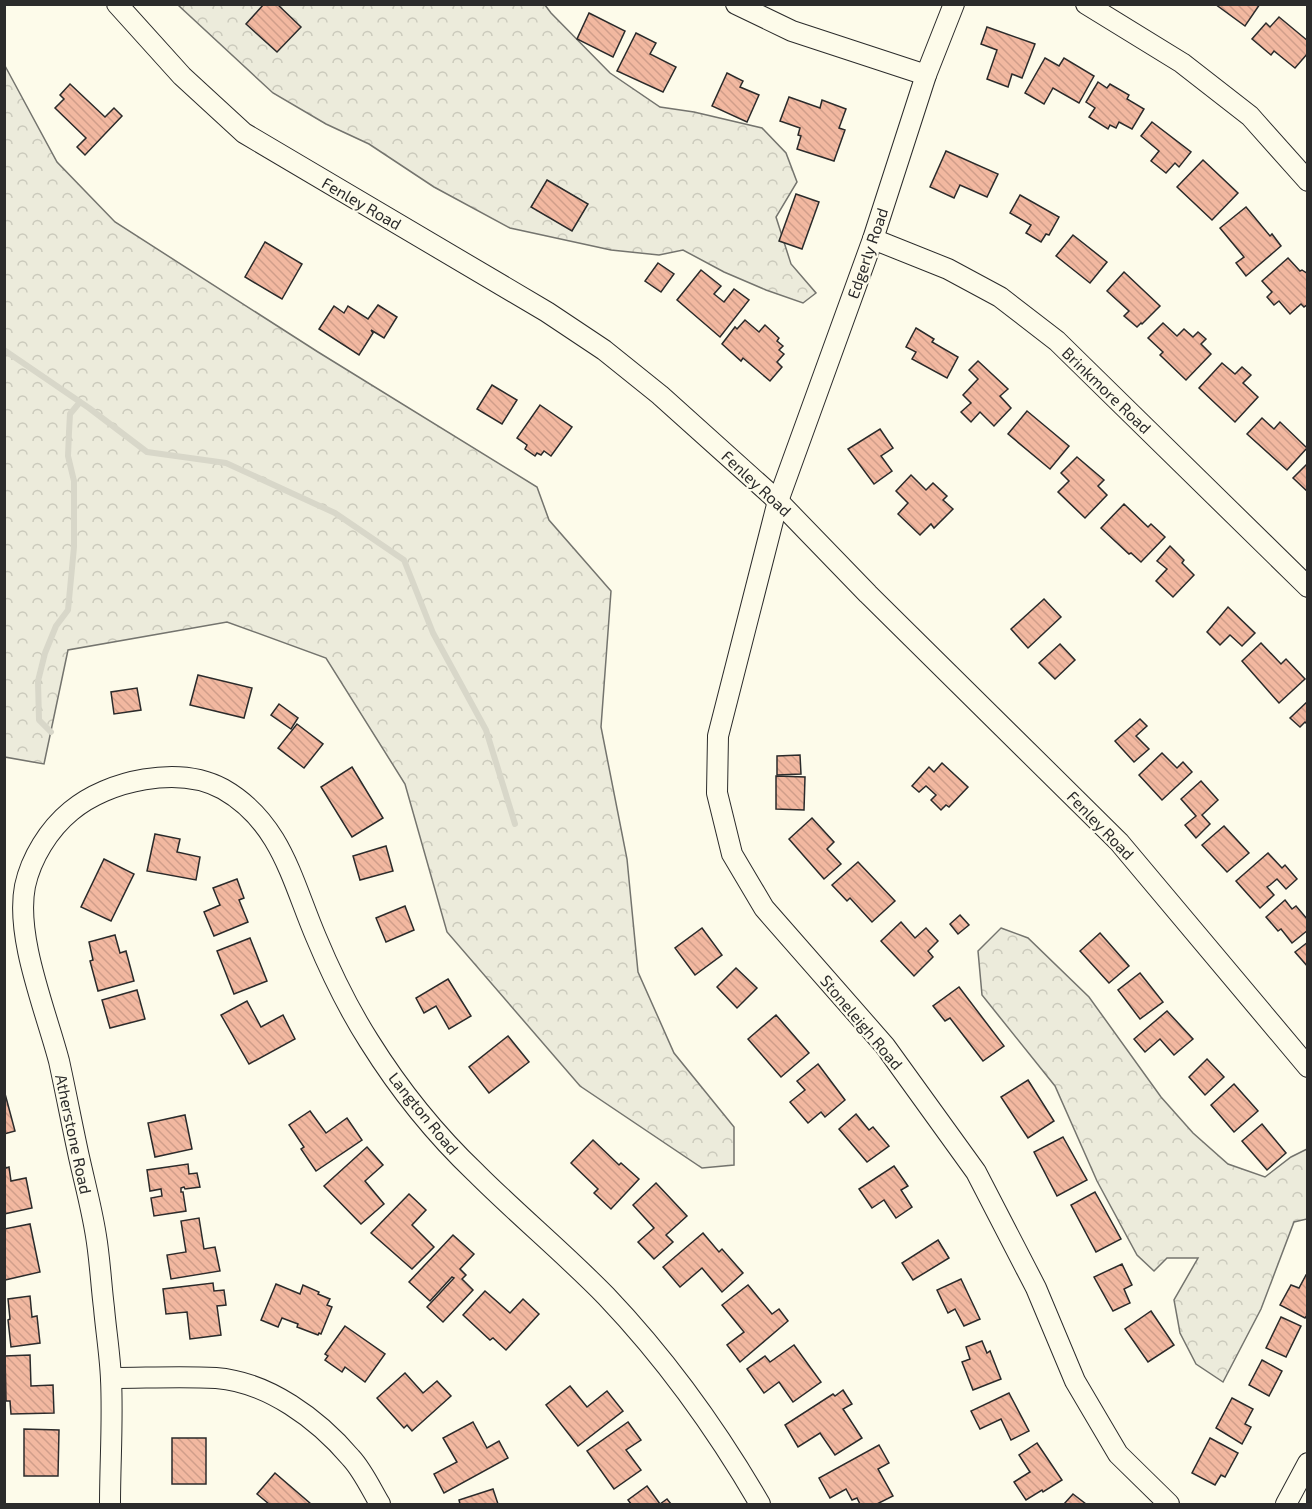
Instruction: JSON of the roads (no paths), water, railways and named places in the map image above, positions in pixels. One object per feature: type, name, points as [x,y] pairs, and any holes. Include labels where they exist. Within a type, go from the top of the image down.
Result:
[{"type":"street","name":"Fenley Road","points":[[117,4],[182,76],[244,133],[547,312],[604,350],[660,395],[778,501],[874,600],[1119,842],[1308,1067]]},
{"type":"street","points":[[736,4],[792,31],[926,75]]},
{"type":"street","name":"Edgerly Road","points":[[778,501],[873,239],[926,75],[954,4]]},
{"type":"street","points":[[1086,4],[1182,63],[1250,116],[1308,181]]},
{"type":"street","name":"Brinkmore Road","points":[[873,239],[948,269],[1000,297],[1057,341],[1308,587]]},
{"type":"street","name":"Stoneleigh Road","points":[[778,501],[718,736],[717,793],[732,854],[764,908],[885,1046],[976,1172],[1036,1288],[1075,1381],[1118,1454],[1168,1504]]},
{"type":"street","name":"Langton Road","points":[[96,795],[124,783],[154,777],[187,778],[220,788],[244,804],[267,828],[282,849],[336,985],[368,1040],[404,1092],[473,1171],[605,1295],[654,1349],[728,1448],[760,1504]]},
{"type":"street","name":"Atherstone Road","points":[[96,795],[72,810],[47,836],[34,862],[26,886],[23,915],[27,943],[59,1062],[96,1237],[111,1378],[110,1504]]},
{"type":"street","points":[[111,1378],[218,1378],[258,1388],[295,1408],[326,1431],[353,1460],[380,1504]]},
{"type":"street","points":[[1286,1504],[1302,1489],[1308,1463]]},
{"type":"waterway","points":[[4,350],[89,408],[147,452],[226,463],[335,513],[404,560],[433,633],[486,730],[515,824]]},
{"type":"waterway","points":[[51,732],[39,720],[38,681],[45,653],[56,626],[68,610],[74,547],[74,481],[68,456],[70,414],[80,402]]}]
